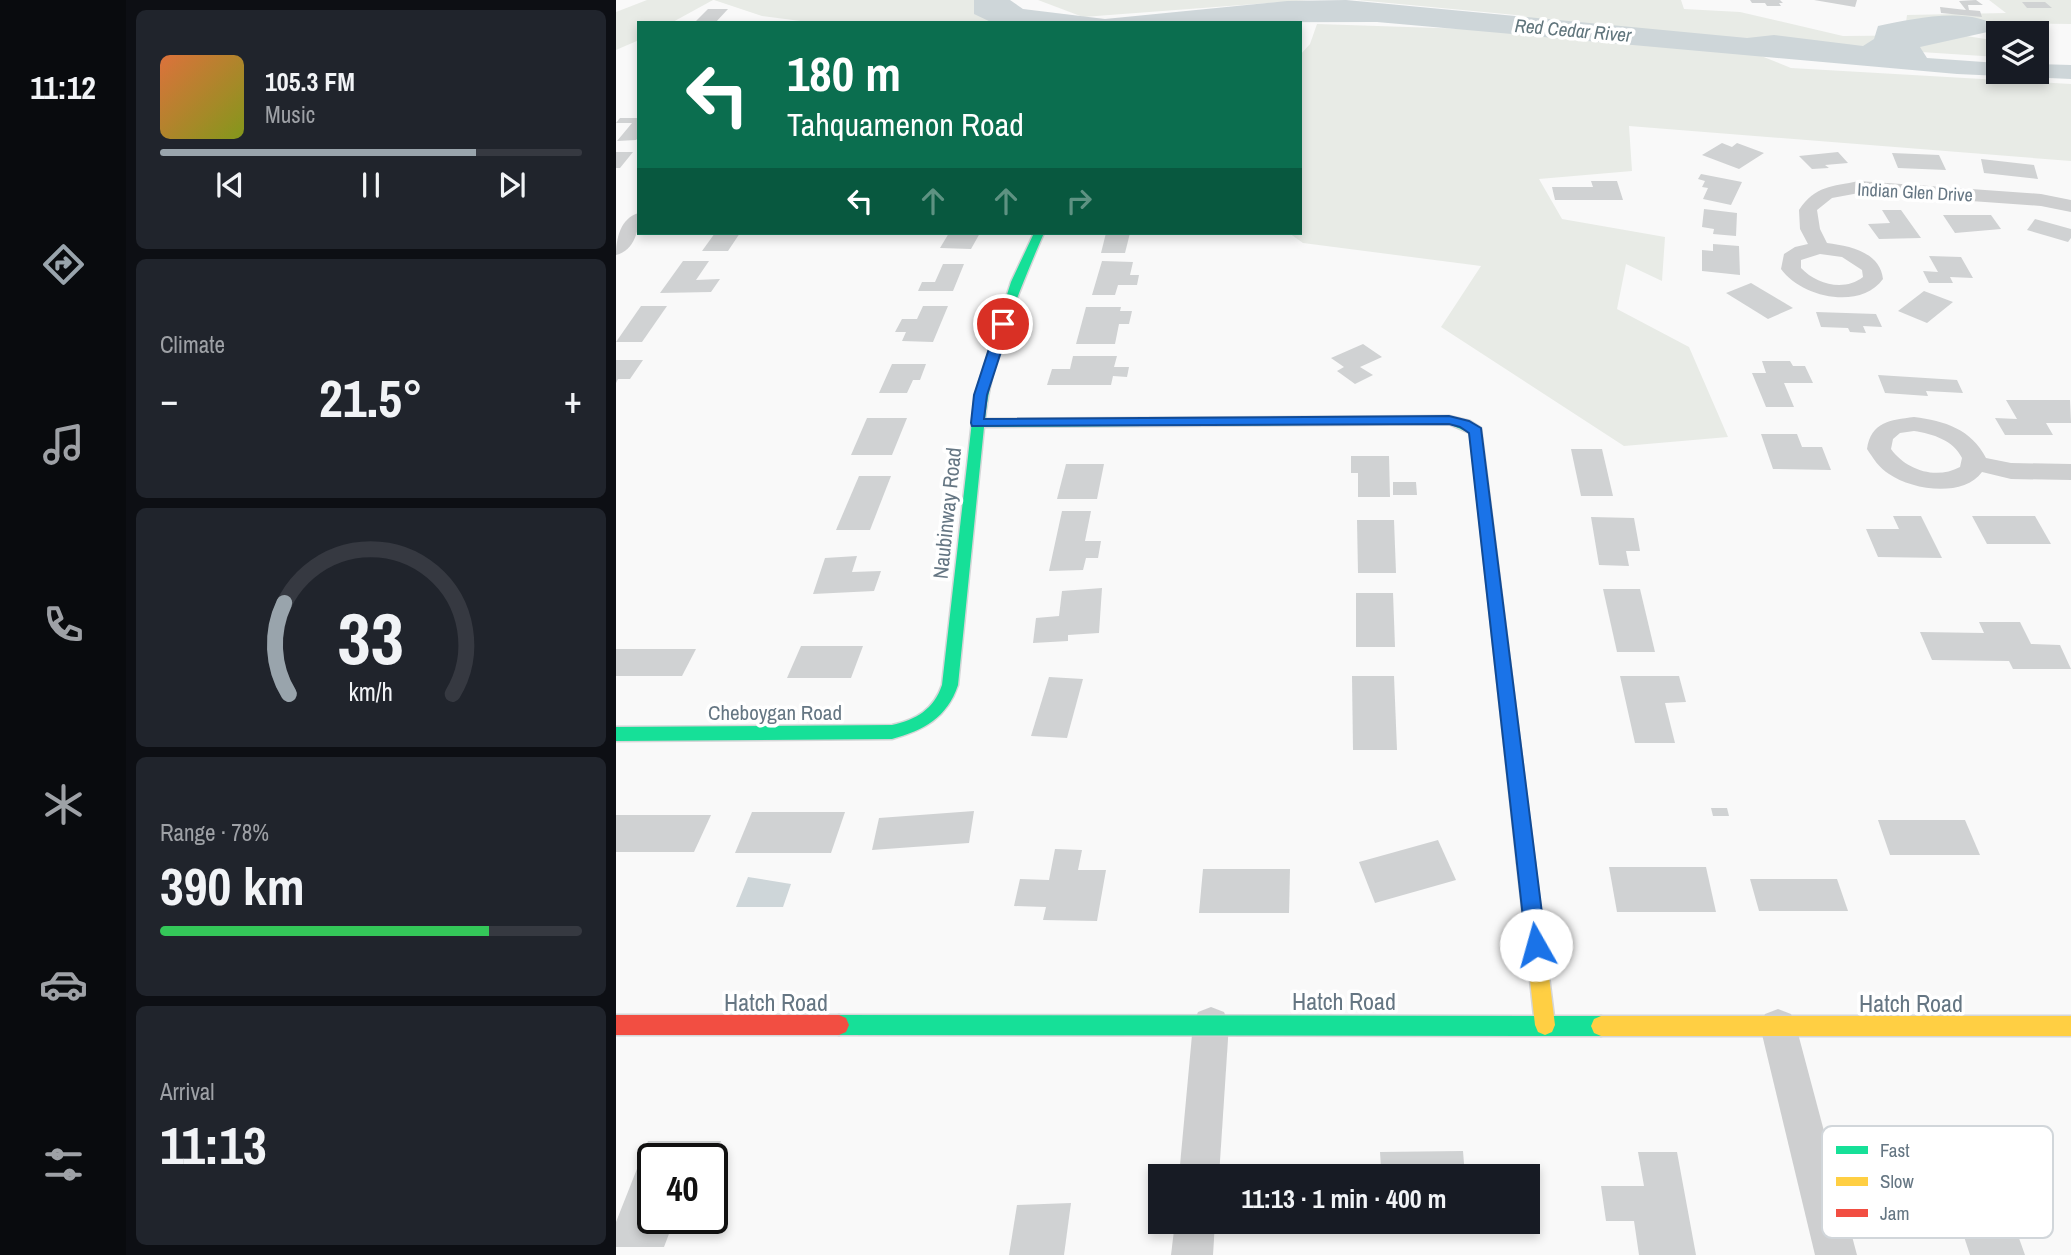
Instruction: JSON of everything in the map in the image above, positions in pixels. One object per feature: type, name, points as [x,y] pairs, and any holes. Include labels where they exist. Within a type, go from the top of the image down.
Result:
[{"type":"street","name":"Indian Glen Drive","points":[[1821,248],[1810,229],[1808,210],[1820,196],[1841,189],[1879,188],[2041,200],[2071,206]]},
{"type":"street","points":[[616,249],[637,222]]},
{"type":"street","name":"Naubinway Road","points":[[931,717],[940,709],[949,692],[981,395],[1017,282],[1038,235]]},
{"type":"street","points":[[977,423],[1449,420],[1476,431],[1545,1024]]},
{"type":"street","points":[[1974,463],[2011,471],[2071,472]]},
{"type":"street","name":"Cheboygan Road","points":[[616,734],[892,732],[910,728],[931,717]]},
{"type":"street","points":[[1200,1164],[1210,1024]]},
{"type":"street","name":"Hatch Road","points":[[616,1025],[2071,1026]]},
{"type":"street","points":[[1778,1026],[1822,1200]]},
{"type":"street","points":[[1192,1255],[1194,1234]]},
{"type":"street","points":[[1832,1238],[1836,1255]]},
{"type":"shaded area","points":[[647,0],[713,0],[675,21],[637,21],[637,41],[616,50],[616,12]]},
{"type":"shaded area","points":[[714,0],[978,0],[999,21],[801,21],[762,16]]},
{"type":"shaded area","points":[[1038,0],[1310,0],[1083,17]]},
{"type":"shaded area","points":[[1357,0],[1681,0],[1684,9],[1740,12],[1843,36],[1960,35],[1986,39],[1986,56],[1719,39],[1791,68],[1986,79],[1986,84],[2071,84],[2071,161],[1629,126],[1632,171],[1539,179],[1562,219],[1665,237],[1662,281],[1626,264],[1617,309],[1689,347],[1728,437],[1624,446],[1441,327],[1481,266],[1303,243],[1292,235],[1302,235],[1302,53],[1310,44],[1317,24],[1468,29],[1526,16]]},
{"type":"shaded area","points":[[1989,0],[2071,0],[2071,24],[2049,24],[2049,21],[1906,22],[1907,15],[2006,13]]},
{"type":"water","name":"Red Cedar River","points":[[974,0],[1010,0],[1023,9],[1105,19],[1287,1],[1346,0],[1747,38],[1774,35],[1863,46],[1874,39],[1878,26],[1941,16],[1958,16],[1986,21],[1986,32],[1920,47],[1927,58],[1986,62],[1986,75],[1377,22],[989,21],[974,14]]},
{"type":"water","points":[[2049,64],[2071,65],[2071,79],[2049,78]]},
{"type":"water","points":[[748,877],[791,884],[783,907],[736,907]]},
{"type":"building","points":[[1750,0],[1780,0],[1783,3],[1779,3],[1781,6],[1767,6],[1765,3],[1752,3]]},
{"type":"building","points":[[1814,0],[1857,0],[1855,7]]},
{"type":"building","points":[[1976,0],[1983,5],[1968,5],[1969,10],[1980,11],[1982,17],[1941,13],[1940,7],[1966,10],[1959,1]]},
{"type":"building","points":[[2022,2],[2045,2],[2052,8],[2027,8]]},
{"type":"building","points":[[708,9],[728,9],[717,21],[696,21]]},
{"type":"building","points":[[620,118],[637,118],[637,139],[617,141],[632,123],[616,123]]},
{"type":"building","points":[[1722,143],[1732,147],[1737,143],[1764,153],[1739,169],[1702,155]]},
{"type":"building","points":[[616,152],[633,152],[620,168],[616,168]]},
{"type":"building","points":[[1838,152],[1848,163],[1825,165],[1829,168],[1812,169],[1799,156]]},
{"type":"building","points":[[1892,153],[1939,155],[1946,170],[1898,168]]},
{"type":"building","points":[[1981,159],[2034,165],[2038,179],[1984,173]]},
{"type":"building","points":[[1701,174],[1742,182],[1731,205],[1703,199],[1708,188],[1702,187],[1705,181],[1698,179]]},
{"type":"building","points":[[1591,181],[1617,181],[1623,200],[1555,200],[1552,187],[1593,187]]},
{"type":"building","points":[[1704,209],[1737,213],[1736,236],[1713,234],[1714,229],[1702,227]]},
{"type":"building","points":[[1882,210],[1901,210],[1921,238],[1879,239],[1868,224],[1890,223]]},
{"type":"building","points":[[1943,215],[1991,215],[2001,229],[1955,233]]},
{"type":"building","points":[[2035,219],[2071,229],[2071,238],[2068,242],[2027,230]]},
{"type":"building","points":[[714,235],[739,235],[728,251],[702,251]]},
{"type":"building","points":[[948,235],[979,235],[971,249],[940,248]]},
{"type":"building","points":[[1106,235],[1130,235],[1125,253],[1101,253]]},
{"type":"building","points":[[1713,244],[1739,246],[1740,275],[1702,271],[1702,250],[1713,251]]},
{"type":"building","points":[[1929,256],[1961,257],[1973,278],[1950,277],[1953,283],[1929,283],[1923,271],[1938,272]]},
{"type":"building","points":[[683,261],[709,261],[696,280],[720,279],[711,292],[660,293]]},
{"type":"building","points":[[1102,261],[1133,262],[1130,275],[1139,275],[1137,285],[1118,285],[1115,295],[1092,295]]},
{"type":"building","points":[[943,264],[964,264],[953,291],[918,291],[922,282],[935,282]]},
{"type":"building","points":[[1751,283],[1793,308],[1768,319],[1726,293]]},
{"type":"building","points":[[1924,291],[1953,302],[1927,323],[1898,311]]},
{"type":"building","points":[[641,306],[667,306],[642,342],[616,342]]},
{"type":"building","points":[[923,306],[948,306],[933,342],[902,341],[906,332],[895,332],[902,319],[917,319]]},
{"type":"building","points":[[1086,307],[1121,307],[1120,311],[1132,311],[1129,324],[1119,324],[1115,344],[1076,344]]},
{"type":"building","points":[[1816,312],[1876,314],[1882,327],[1863,326],[1866,333],[1850,332],[1848,328],[1821,327]]},
{"type":"building","points":[[1363,344],[1382,357],[1360,367],[1373,375],[1355,384],[1337,371],[1344,367],[1331,358]]},
{"type":"building","points":[[1073,356],[1117,356],[1114,367],[1129,367],[1127,377],[1113,376],[1111,385],[1047,385],[1052,369],[1070,369]]},
{"type":"building","points":[[616,360],[643,360],[630,379],[618,379],[616,383]]},
{"type":"building","points":[[1762,361],[1790,361],[1793,366],[1805,366],[1813,383],[1784,383],[1794,407],[1766,407],[1752,373],[1766,373]]},
{"type":"building","points":[[892,364],[926,364],[920,380],[913,380],[907,393],[879,393]]},
{"type":"building","points":[[1878,375],[1957,380],[1963,393],[1926,391],[1928,396],[1885,393]]},
{"type":"building","points":[[2006,400],[2070,400],[2071,423],[2046,423],[2053,435],[2005,435],[1995,418],[2017,419]]},
{"type":"building","points":[[867,418],[907,418],[892,455],[851,455]]},
{"type":"building","points":[[1761,434],[1797,434],[1802,447],[1822,447],[1831,470],[1773,469]]},
{"type":"building","points":[[1571,449],[1602,449],[1613,496],[1581,496]]},
{"type":"building","points":[[1351,456],[1389,456],[1390,497],[1358,497],[1358,473],[1351,473]]},
{"type":"building","points":[[1066,464],[1104,464],[1097,499],[1057,499]]},
{"type":"building","points":[[859,476],[891,476],[870,530],[836,530]]},
{"type":"building","points":[[1393,482],[1416,482],[1417,495],[1393,495]]},
{"type":"building","points":[[1062,511],[1091,511],[1085,541],[1101,541],[1098,558],[1086,558],[1083,570],[1049,571]]},
{"type":"building","points":[[1893,516],[1921,516],[1942,558],[1878,557],[1866,529],[1899,529]]},
{"type":"building","points":[[1972,516],[2035,516],[2051,544],[1987,544]]},
{"type":"building","points":[[1591,517],[1634,518],[1640,551],[1626,551],[1629,566],[1599,565]]},
{"type":"building","points":[[1357,520],[1394,520],[1396,573],[1358,573]]},
{"type":"building","points":[[857,556],[852,572],[881,571],[874,591],[813,594],[825,558]]},
{"type":"building","points":[[1102,588],[1099,633],[1068,635],[1068,641],[1033,643],[1036,618],[1059,616],[1062,591]]},
{"type":"building","points":[[1603,589],[1640,589],[1655,652],[1617,652]]},
{"type":"building","points":[[1356,593],[1393,593],[1395,647],[1356,647]]},
{"type":"building","points":[[1979,622],[2020,622],[2031,644],[2060,645],[2071,669],[2013,669],[2009,661],[1932,660],[1920,632],[1984,633]]},
{"type":"building","points":[[801,646],[863,646],[851,678],[787,678]]},
{"type":"building","points":[[616,649],[696,649],[682,676],[616,676]]},
{"type":"building","points":[[1352,676],[1394,676],[1397,750],[1353,750]]},
{"type":"building","points":[[1620,676],[1679,676],[1686,702],[1665,703],[1675,743],[1635,743]]},
{"type":"building","points":[[1049,677],[1083,679],[1067,738],[1031,736]]},
{"type":"building","points":[[1711,808],[1727,808],[1729,816],[1713,816]]},
{"type":"building","points":[[974,811],[969,843],[872,850],[879,818]]},
{"type":"building","points":[[752,812],[845,812],[831,853],[735,853]]},
{"type":"building","points":[[616,815],[711,815],[694,852],[616,852]]},
{"type":"building","points":[[1878,820],[1965,820],[1980,855],[1890,855]]},
{"type":"building","points":[[1438,840],[1456,880],[1375,903],[1359,862]]},
{"type":"building","points":[[1055,849],[1082,850],[1078,870],[1106,870],[1097,921],[1043,920],[1046,907],[1014,906],[1020,879],[1049,880]]},
{"type":"building","points":[[1609,867],[1706,867],[1716,912],[1617,912]]},
{"type":"building","points":[[1203,869],[1290,869],[1289,913],[1199,913]]},
{"type":"building","points":[[1750,879],[1837,879],[1848,911],[1759,911]]},
{"type":"building","points":[[648,1141],[721,1141],[720,1143],[647,1143]]},
{"type":"building","points":[[1463,1151],[1464,1164],[1381,1164],[1380,1152]]},
{"type":"building","points":[[1638,1152],[1677,1152],[1696,1255],[1639,1255],[1634,1221],[1606,1221],[1601,1186],[1644,1186]]},
{"type":"building","points":[[637,1169],[637,1234],[669,1234],[664,1247],[616,1247],[616,1222]]},
{"type":"building","points":[[1071,1203],[1064,1255],[1009,1255],[1017,1205]]},
{"type":"building","points":[[1964,1238],[2019,1238],[2025,1255],[1970,1255]]},
{"type":"traffic: fast","points":[[616,734],[892,732],[921,722],[942,704],[950,685],[981,395],[1017,282],[1038,235]]},
{"type":"traffic: fast","points":[[977,423],[1449,420],[1465,424],[1476,431],[1526,863]]},
{"type":"traffic: fast","points":[[839,1025],[1601,1026]]},
{"type":"traffic: slow","points":[[1526,863],[1545,1025]]},
{"type":"traffic: slow","points":[[1601,1026],[2071,1026]]},
{"type":"traffic: jam","points":[[616,1025],[839,1025]]},
{"type":"route","points":[[1003,324],[981,395],[977,423],[1449,420],[1465,424],[1476,431],[1536,945]]}]
